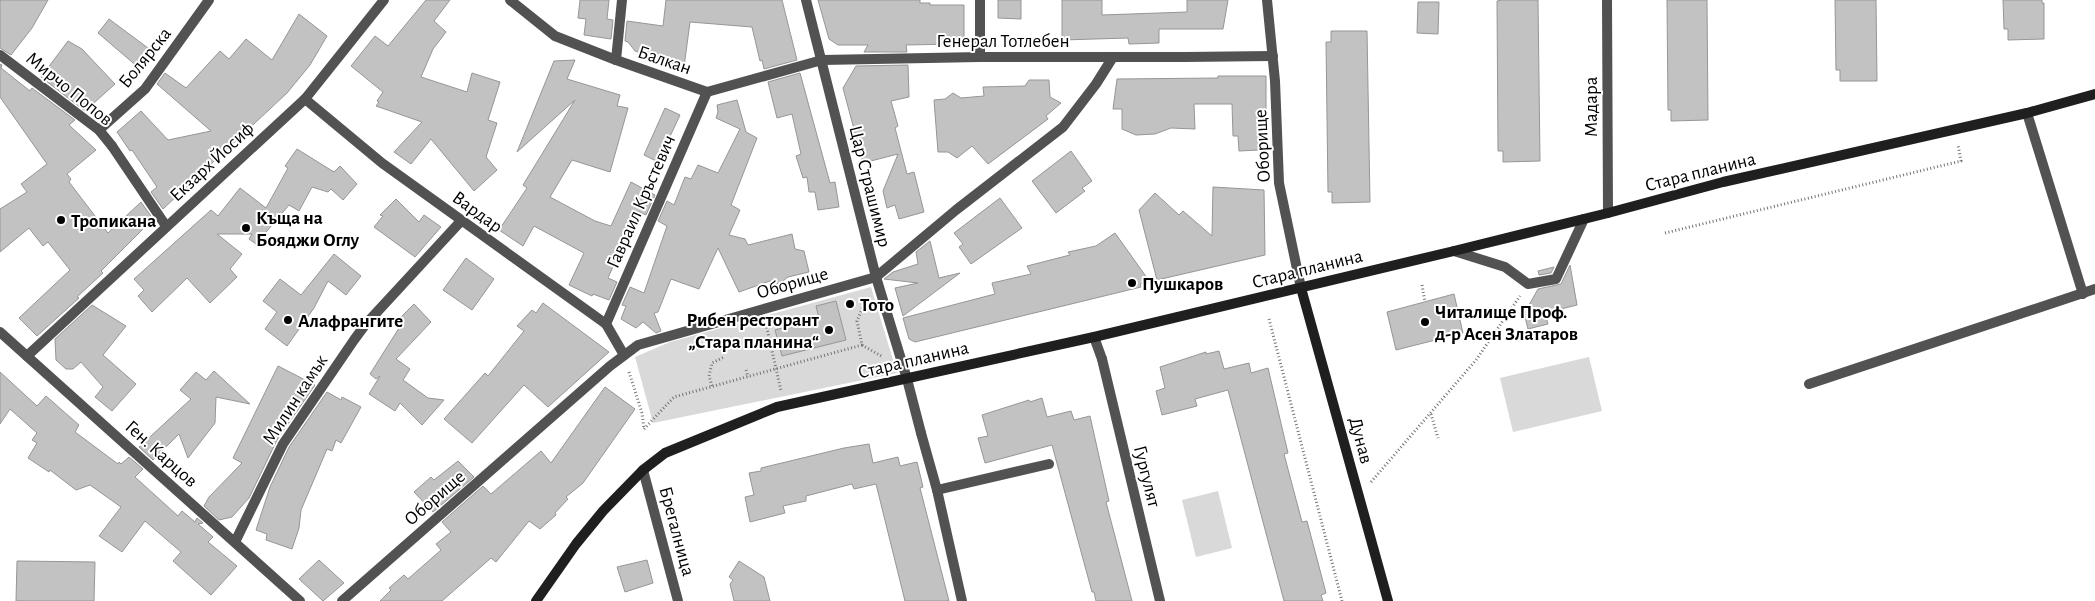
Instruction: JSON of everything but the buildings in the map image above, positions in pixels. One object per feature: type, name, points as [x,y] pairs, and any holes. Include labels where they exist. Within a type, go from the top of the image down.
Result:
[{"type":"main road","name":"Стара планина","points":[[536,601],[576,544],[603,511],[643,470],[665,453],[784,405],[1094,337],[1454,252],[1722,182],[2027,113],[2095,94]]},
{"type":"main road","name":"Дунав","points":[[1301,288],[1388,601]]},
{"type":"street","name":"Болярска","points":[[99,130],[145,89],[209,0]]},
{"type":"street","name":"Екзарх Йосиф","points":[[28,356],[305,99],[384,0]]},
{"type":"street","name":"Балкан","points":[[510,0],[555,36],[707,92],[822,60]]},
{"type":"street","points":[[616,60],[622,0]]},
{"type":"street","name":"Цар Страшимир","points":[[806,0],[877,280],[937,490]]},
{"type":"street","points":[[980,0],[980,57]]},
{"type":"street","name":"Оборище","points":[[1267,0],[1273,56],[1279,183],[1301,288]]},
{"type":"street","name":"Мадара","points":[[1607,0],[1608,213]]},
{"type":"street","name":"Мирчо Попов","points":[[0,55],[99,130],[112,146],[166,226]]},
{"type":"street","name":"Генерал Тотлебен","points":[[822,60],[980,57],[1273,56]]},
{"type":"street","name":"Оборище","points":[[342,601],[624,355],[638,345],[877,280],[956,210],[1063,127],[1096,84],[1113,57]]},
{"type":"street","name":"Гавраил Кръстевич","points":[[606,324],[707,92]]},
{"type":"street","name":"Вардар","points":[[305,99],[382,163],[606,324],[624,355]]},
{"type":"street","points":[[2027,113],[2083,294]]},
{"type":"street","points":[[1454,252],[1505,267],[1528,284],[1556,279],[1584,219]]},
{"type":"street","name":"Милин камък","points":[[235,542],[283,444],[360,332],[461,221]]},
{"type":"street","points":[[1809,384],[2095,289]]},
{"type":"street","name":"Ген. Карцов","points":[[0,332],[300,601]]},
{"type":"street","name":"Гургулят","points":[[1094,337],[1102,359],[1160,601]]},
{"type":"street","points":[[962,601],[937,490],[1048,464]]},
{"type":"street","name":"Брегалница","points":[[643,470],[678,601]]},
{"type":"path","points":[[1664,233],[1962,161],[1957,142]]},
{"type":"path","points":[[624,355],[642,413],[644,429],[674,397],[862,345],[857,321],[877,280]]},
{"type":"path","points":[[1369,484],[1476,360],[1528,284]]},
{"type":"path","points":[[1422,285],[1425,302]]},
{"type":"path","points":[[1269,319],[1342,601]]},
{"type":"path","points":[[765,323],[784,405]]},
{"type":"path","points":[[712,386],[709,376],[712,363],[724,357]]},
{"type":"path","points":[[746,370],[748,376]]},
{"type":"path","points":[[1431,413],[1438,438]]},
{"type":"shaded area","points":[[871,287],[897,373],[653,423],[635,357],[670,342]]},
{"type":"shaded area","points":[[1589,357],[1602,411],[1513,432],[1500,378]]},
{"type":"shaded area","points":[[1218,491],[1232,548],[1196,557],[1182,500]]},
{"type":"place","name":"Тропикана","points":[[61,220]]},
{"type":"place","name":"Къща на Бояджи Оглу","points":[[246,228]]},
{"type":"place","name":"Пушкаров","points":[[1132,283]]},
{"type":"place","name":"Тото","points":[[850,304]]},
{"type":"place","name":"Алафрангите","points":[[288,320]]},
{"type":"place","name":"Читалище Проф. д-р Асен Златаров","points":[[1425,322]]},
{"type":"place","name":"Рибен ресторант „Стара планина“","points":[[829,330]]}]
